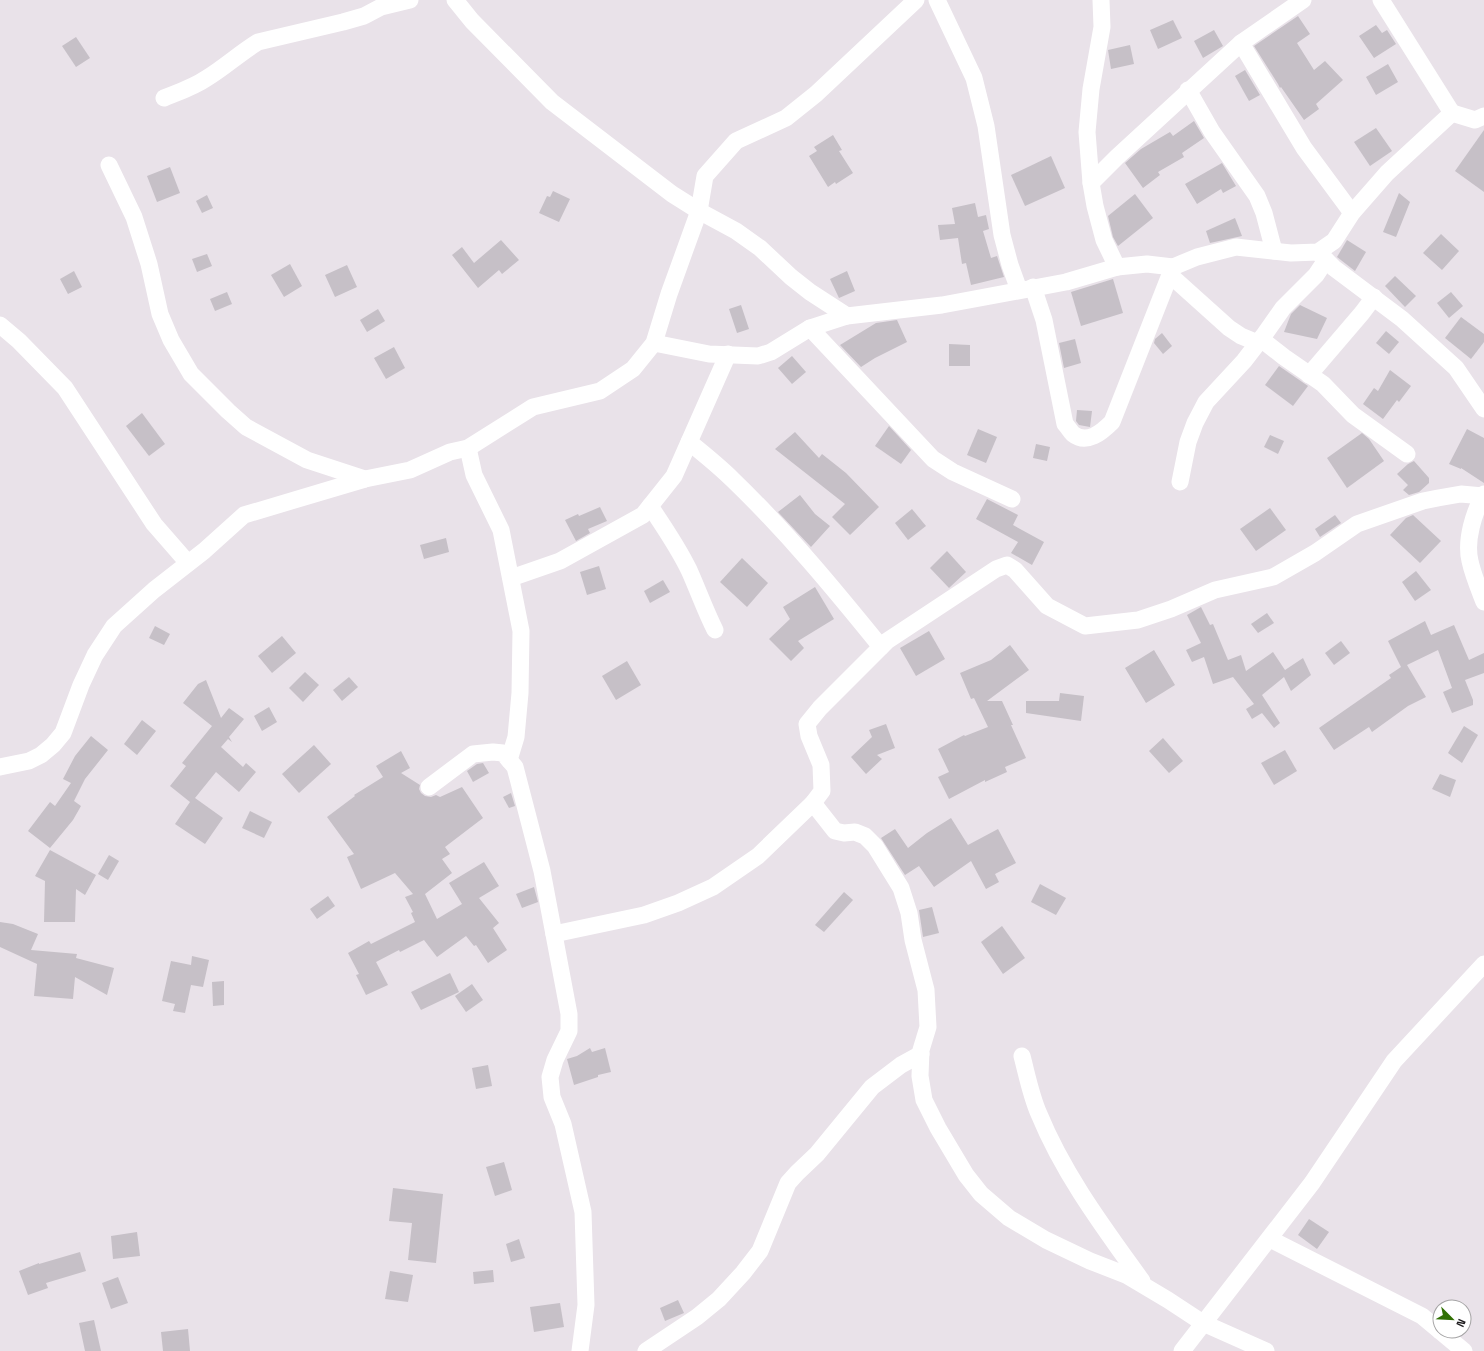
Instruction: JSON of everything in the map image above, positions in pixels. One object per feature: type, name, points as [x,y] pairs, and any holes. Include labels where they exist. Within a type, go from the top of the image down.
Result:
[{"type":"street","points":[[164,98],[190,88],[208,78],[246,49],[258,42],[343,22],[364,16],[381,7],[410,0]]},
{"type":"street","points":[[455,0],[472,21],[552,102],[672,194],[699,211],[736,231],[760,248],[791,277],[810,292],[847,316]]},
{"type":"street","points":[[0,767],[29,761],[41,755],[53,745],[63,733],[81,685],[95,655],[114,626],[204,551],[244,515],[365,479],[410,470],[450,452],[468,448],[534,407],[600,391],[633,369],[654,343],[669,294],[699,211],[705,176],[736,141],[786,118],[816,94],[916,0]]},
{"type":"street","points":[[936,0],[974,78],[986,126],[1002,235],[1010,265],[1026,288],[1046,327],[1065,424],[1074,434],[1086,439],[1101,433],[1112,422],[1172,271],[1197,257],[1236,247],[1322,256],[1334,268],[1402,319],[1456,368],[1484,409]]},
{"type":"street","points":[[1101,0],[1102,27],[1091,89],[1087,132],[1091,183],[1095,206],[1104,240],[1117,267]]},
{"type":"street","points":[[1091,183],[1117,156],[1240,43],[1303,0]]},
{"type":"street","points":[[1381,0],[1452,113],[1475,120],[1484,116]]},
{"type":"street","points":[[1240,43],[1304,148],[1352,213]]},
{"type":"street","points":[[1188,90],[1212,132],[1257,196],[1264,213],[1274,251]]},
{"type":"street","points":[[1180,482],[1188,442],[1195,423],[1206,402],[1260,341],[1283,308],[1316,275],[1322,256],[1334,241],[1352,213],[1387,173],[1452,113]]},
{"type":"street","points":[[109,165],[134,217],[149,264],[160,314],[171,340],[191,374],[246,427],[307,460],[365,479]]},
{"type":"street","points":[[654,343],[709,354],[758,356],[771,352],[810,328],[847,316],[942,305],[1026,288],[1066,282],[1117,267],[1147,264],[1172,271],[1228,328],[1241,336],[1260,341],[1309,374],[1323,384],[1353,415],[1407,454]]},
{"type":"street","points":[[1309,374],[1374,297]]},
{"type":"street","points":[[0,325],[65,388],[154,524],[188,563]]},
{"type":"street","points":[[810,328],[933,459],[953,472],[1012,499]]},
{"type":"street","points":[[511,578],[560,561],[643,515],[674,476],[728,354]]},
{"type":"street","points":[[689,442],[732,479],[776,524],[846,603],[881,646]]},
{"type":"street","points":[[468,448],[474,474],[501,530],[520,631],[520,693],[516,737],[509,760]]},
{"type":"street","points":[[554,934],[644,916],[678,903],[713,887],[758,856],[813,803],[822,791],[821,765],[809,736],[807,724],[820,708],[887,641],[996,569],[1007,564],[1015,570],[1047,606],[1085,626],[1138,620],[1171,609],[1215,590],[1273,577],[1315,553],[1357,524],[1438,498],[1461,494],[1483,495],[1476,508],[1470,532],[1470,560],[1484,602]]},
{"type":"street","points":[[650,506],[674,542],[715,630]]},
{"type":"street","points":[[429,787],[473,754],[493,752],[503,753],[515,767],[542,871],[570,1014],[569,1031],[555,1060],[550,1077],[552,1097],[563,1124],[583,1212],[586,1305],[580,1351]]},
{"type":"street","points":[[813,803],[835,830],[844,833],[855,832],[864,836],[876,846],[901,888],[909,913],[913,940],[926,990],[928,1027],[921,1054],[920,1076],[924,1100],[938,1128],[966,1175],[981,1194],[1009,1218],[1046,1240],[1090,1261],[1126,1275],[1203,1323],[1266,1351]]},
{"type":"street","points":[[1182,1351],[1312,1183],[1394,1061],[1484,964]]},
{"type":"street","points":[[646,1351],[668,1345],[719,1299],[743,1273],[760,1251],[788,1183],[817,1154],[872,1087],[901,1065],[921,1054]]},
{"type":"street","points":[[1022,1056],[1039,1113],[1050,1138],[1086,1202],[1145,1286]]},
{"type":"street","points":[[1270,1238],[1422,1316],[1432,1324]]},
{"type":"street","points":[[1450,1339],[1464,1351]]},
{"type":"building","points":[[1298,16],[1310,34],[1297,43],[1314,70],[1325,61],[1343,80],[1316,104],[1319,109],[1304,120],[1281,87],[1280,88],[1254,46]]},
{"type":"building","points":[[1173,20],[1182,38],[1158,49],[1150,30]]},
{"type":"building","points":[[1376,25],[1382,33],[1387,30],[1396,44],[1374,58],[1359,36]]},
{"type":"building","points":[[1214,30],[1223,46],[1203,58],[1194,41]]},
{"type":"building","points":[[76,37],[90,58],[76,67],[62,46]]},
{"type":"building","points":[[1130,45],[1134,64],[1111,69],[1108,50]]},
{"type":"building","points":[[1388,64],[1398,82],[1376,95],[1366,77]]},
{"type":"building","points":[[1245,70],[1260,95],[1249,101],[1235,76]]},
{"type":"building","points":[[1194,121],[1204,138],[1182,153],[1184,157],[1158,172],[1160,175],[1143,188],[1125,163],[1141,149],[1170,132],[1173,136]]},
{"type":"building","points":[[1376,128],[1392,151],[1370,166],[1354,142]]},
{"type":"building","points":[[1484,130],[1484,192],[1455,171]]},
{"type":"building","points":[[833,135],[842,150],[839,151],[853,173],[836,184],[835,182],[828,187],[809,156],[817,151],[814,147]]},
{"type":"building","points":[[1051,156],[1065,188],[1025,206],[1011,175]]},
{"type":"building","points":[[1222,163],[1236,186],[1223,193],[1221,189],[1197,204],[1185,184]]},
{"type":"building","points":[[170,167],[180,193],[157,202],[147,176]]},
{"type":"building","points":[[553,191],[570,199],[559,222],[539,213],[547,196],[550,197]]},
{"type":"building","points":[[1399,193],[1410,202],[1396,237],[1383,232]]},
{"type":"building","points":[[1135,194],[1153,218],[1118,246],[1113,237],[1108,216]]},
{"type":"building","points":[[207,195],[213,208],[202,213],[196,201]]},
{"type":"building","points":[[975,203],[978,217],[986,215],[989,229],[983,231],[991,258],[997,256],[1004,277],[971,285],[966,263],[962,264],[958,238],[940,240],[938,225],[955,224],[952,208]]},
{"type":"building","points":[[1235,218],[1242,236],[1210,243],[1206,231]]},
{"type":"building","points":[[1441,234],[1459,251],[1442,270],[1423,253]]},
{"type":"building","points":[[501,240],[519,260],[502,274],[499,270],[478,288],[452,255],[462,247],[474,263]]},
{"type":"building","points":[[1347,240],[1366,252],[1355,271],[1337,257]]},
{"type":"building","points":[[207,254],[212,266],[197,272],[192,259]]},
{"type":"building","points":[[290,264],[302,286],[284,297],[271,275]]},
{"type":"building","points":[[347,265],[357,287],[335,297],[325,275]]},
{"type":"building","points":[[74,271],[82,287],[68,294],[60,279]]},
{"type":"building","points":[[847,271],[855,291],[839,298],[830,279]]},
{"type":"building","points":[[1395,276],[1416,296],[1405,307],[1385,286]]},
{"type":"building","points":[[1113,279],[1123,313],[1081,326],[1071,292]]},
{"type":"building","points":[[227,292],[232,304],[215,311],[210,299]]},
{"type":"building","points":[[1451,292],[1463,306],[1449,318],[1437,303]]},
{"type":"building","points":[[741,305],[749,329],[737,333],[729,309]]},
{"type":"building","points":[[1300,305],[1327,318],[1317,339],[1284,332],[1291,314]]},
{"type":"building","points":[[378,309],[385,321],[367,332],[360,320]]},
{"type":"building","points":[[1461,317],[1484,334],[1484,342],[1471,359],[1445,338]]},
{"type":"building","points":[[897,320],[907,342],[875,358],[861,367],[840,345],[876,323]]},
{"type":"building","points":[[1386,331],[1399,342],[1389,354],[1376,343]]},
{"type":"building","points":[[1162,333],[1172,346],[1163,354],[1154,343],[1155,339]]},
{"type":"building","points":[[1075,339],[1081,363],[1064,368],[1059,343]]},
{"type":"building","points":[[949,344],[970,345],[970,366],[949,366]]},
{"type":"building","points":[[394,347],[405,368],[386,379],[374,358]]},
{"type":"building","points":[[792,356],[806,372],[792,384],[778,368]]},
{"type":"building","points":[[1279,366],[1308,386],[1293,406],[1265,385]]},
{"type":"building","points":[[1390,370],[1411,386],[1399,402],[1397,400],[1383,419],[1363,404],[1374,388],[1378,391]]},
{"type":"building","points":[[1077,410],[1092,411],[1090,427],[1079,425],[1076,421]]},
{"type":"building","points":[[142,413],[165,444],[149,456],[126,426]]},
{"type":"building","points":[[889,426],[911,450],[901,464],[875,446]]},
{"type":"building","points":[[978,429],[997,437],[986,463],[967,455]]},
{"type":"building","points":[[1467,429],[1484,438],[1484,483],[1461,468],[1449,464]]},
{"type":"building","points":[[795,432],[819,458],[822,454],[846,473],[879,507],[850,535],[832,517],[845,504],[775,449]]},
{"type":"building","points":[[1362,433],[1369,439],[1384,461],[1347,488],[1327,458]]},
{"type":"building","points":[[1270,435],[1284,441],[1278,454],[1264,447]]},
{"type":"building","points":[[1036,444],[1050,447],[1047,461],[1033,458]]},
{"type":"building","points":[[1414,461],[1429,478],[1429,483],[1419,492],[1409,495],[1403,490],[1408,485],[1397,474],[1408,464]]},
{"type":"building","points":[[800,495],[815,514],[830,526],[811,547],[778,512]]},
{"type":"building","points":[[987,499],[1018,515],[1013,525],[1044,542],[1032,565],[1011,553],[1018,542],[976,519]]},
{"type":"building","points":[[600,507],[607,521],[588,529],[590,533],[576,541],[565,520]]},
{"type":"building","points":[[1270,508],[1286,530],[1256,551],[1240,529]]},
{"type":"building","points":[[912,509],[926,526],[908,540],[895,523]]},
{"type":"building","points":[[1335,515],[1341,523],[1320,537],[1315,529]]},
{"type":"building","points":[[1413,515],[1441,541],[1420,563],[1390,535],[1406,518]]},
{"type":"building","points":[[446,538],[449,552],[424,559],[420,545]]},
{"type":"building","points":[[947,551],[966,572],[949,588],[930,568]]},
{"type":"building","points":[[742,558],[768,583],[747,607],[720,582]]},
{"type":"building","points":[[599,566],[606,589],[587,595],[580,572]]},
{"type":"building","points":[[1416,571],[1431,590],[1415,601],[1402,582]]},
{"type":"building","points":[[663,580],[670,592],[650,603],[644,591]]},
{"type":"building","points":[[815,587],[834,619],[798,641],[804,648],[791,661],[769,639],[790,619],[783,607]]},
{"type":"building","points":[[1201,607],[1210,625],[1213,624],[1228,660],[1241,655],[1246,671],[1273,652],[1285,670],[1303,658],[1311,675],[1291,691],[1284,677],[1262,695],[1280,723],[1274,728],[1262,713],[1252,719],[1246,709],[1254,704],[1233,677],[1213,684],[1204,657],[1192,662],[1186,650],[1201,643],[1187,615]]},
{"type":"building","points":[[1267,613],[1274,623],[1258,633],[1251,624]]},
{"type":"building","points":[[1425,621],[1431,635],[1454,625],[1469,660],[1484,653],[1484,673],[1465,680],[1473,700],[1473,705],[1452,713],[1443,692],[1452,688],[1438,650],[1407,665],[1426,697],[1408,706],[1372,732],[1369,727],[1334,750],[1319,728],[1391,678],[1389,675],[1401,667],[1388,641]]},
{"type":"building","points":[[155,626],[170,634],[164,645],[149,638]]},
{"type":"building","points":[[929,631],[945,659],[916,676],[900,648]]},
{"type":"building","points":[[282,636],[296,653],[272,673],[258,656]]},
{"type":"building","points":[[1341,641],[1350,653],[1334,665],[1325,653]]},
{"type":"building","points":[[1010,645],[1029,670],[987,701],[1002,701],[1026,758],[1005,767],[1007,772],[985,782],[985,780],[949,799],[938,777],[949,772],[938,749],[964,735],[965,736],[988,727],[974,698],[971,699],[960,673],[991,660]]},
{"type":"building","points":[[1154,650],[1175,685],[1146,703],[1125,668]]},
{"type":"building","points":[[627,661],[641,685],[616,700],[602,676]]},
{"type":"building","points":[[305,672],[319,685],[303,702],[289,688]]},
{"type":"building","points":[[349,677],[358,687],[342,701],[333,690]]},
{"type":"building","points":[[206,680],[221,718],[229,708],[244,719],[229,737],[232,742],[228,739],[221,747],[243,767],[246,763],[256,772],[239,792],[216,772],[195,798],[223,818],[205,844],[175,824],[190,802],[170,786],[186,766],[182,763],[212,726],[183,703],[198,684]]},
{"type":"building","points":[[1060,693],[1084,696],[1081,721],[1026,713],[1026,701],[1059,701]]},
{"type":"building","points":[[269,707],[277,722],[262,731],[254,716]]},
{"type":"building","points":[[142,720],[156,731],[137,755],[124,744]]},
{"type":"building","points":[[886,724],[895,748],[877,755],[882,759],[866,774],[851,757],[872,737],[869,730]]},
{"type":"building","points":[[1464,726],[1478,735],[1462,763],[1448,753]]},
{"type":"building","points":[[91,736],[108,750],[85,779],[74,801],[81,806],[73,820],[50,848],[28,831],[50,802],[55,806],[71,783],[63,779],[75,756]]},
{"type":"building","points":[[1163,738],[1183,761],[1169,773],[1149,751]]},
{"type":"building","points":[[314,745],[331,764],[299,793],[282,774]]},
{"type":"building","points":[[1285,750],[1297,771],[1274,785],[1261,763]]},
{"type":"building","points":[[401,751],[410,768],[401,773],[420,785],[419,789],[421,793],[425,796],[431,797],[436,795],[440,797],[462,787],[483,818],[445,847],[450,854],[442,859],[452,873],[425,894],[437,919],[462,904],[449,883],[484,862],[499,886],[479,898],[499,923],[493,928],[507,950],[488,963],[476,945],[474,946],[466,936],[437,957],[424,940],[400,952],[399,950],[376,962],[388,985],[366,995],[356,975],[359,974],[348,953],[369,941],[371,944],[415,922],[411,913],[413,912],[405,897],[413,894],[395,873],[361,889],[347,857],[354,854],[327,817],[355,796],[354,795],[383,777],[376,766]]},
{"type":"building","points":[[483,763],[489,773],[473,782],[467,771],[477,764]]},
{"type":"building","points":[[1440,774],[1456,780],[1450,797],[1432,789]]},
{"type":"building","points":[[511,793],[515,806],[509,808],[503,797]]},
{"type":"building","points":[[250,811],[272,822],[264,838],[242,828]]},
{"type":"building","points":[[951,818],[968,845],[998,829],[1016,863],[995,874],[999,882],[986,889],[971,861],[934,887],[919,866],[905,875],[881,838],[895,829],[908,848],[927,833]]},
{"type":"building","points":[[50,850],[96,875],[85,895],[76,889],[75,922],[44,922],[45,881],[35,876]]},
{"type":"building","points":[[109,855],[119,861],[108,880],[98,874]]},
{"type":"building","points":[[1040,884],[1066,898],[1056,915],[1031,902]]},
{"type":"building","points":[[534,887],[538,902],[522,908],[516,894]]},
{"type":"building","points":[[844,892],[853,900],[824,932],[815,925]]},
{"type":"building","points":[[328,896],[335,906],[317,919],[310,909]]},
{"type":"building","points":[[932,907],[939,933],[923,937],[919,910]]},
{"type":"building","points":[[0,922],[13,924],[38,934],[31,950],[77,954],[76,958],[114,968],[107,995],[75,977],[73,999],[34,996],[37,964],[0,947]]},
{"type":"building","points":[[1002,926],[1025,958],[1003,974],[981,942]]},
{"type":"building","points":[[192,956],[209,960],[203,987],[191,985],[185,1013],[173,1011],[175,1004],[162,1001],[171,961],[191,965]]},
{"type":"building","points":[[450,973],[459,992],[421,1010],[411,992]]},
{"type":"building","points":[[224,981],[224,1005],[213,1006],[212,982]]},
{"type":"building","points":[[472,984],[483,1000],[466,1012],[455,996]]},
{"type":"building","points":[[590,1048],[592,1052],[605,1048],[611,1072],[598,1075],[598,1077],[574,1085],[567,1059],[577,1056]]},
{"type":"building","points":[[488,1065],[492,1086],[476,1089],[472,1068]]},
{"type":"building","points":[[504,1162],[512,1190],[495,1196],[486,1167]]},
{"type":"building","points":[[393,1188],[443,1194],[436,1263],[408,1260],[412,1223],[389,1221]]},
{"type":"building","points":[[1309,1219],[1329,1232],[1317,1249],[1298,1235]]},
{"type":"building","points":[[137,1232],[140,1256],[113,1259],[111,1236]]},
{"type":"building","points":[[519,1239],[525,1258],[511,1262],[506,1244]]},
{"type":"building","points":[[80,1252],[86,1271],[46,1283],[48,1288],[28,1295],[19,1271],[39,1263]]},
{"type":"building","points":[[493,1270],[494,1282],[474,1284],[473,1272]]},
{"type":"building","points":[[390,1271],[413,1275],[408,1302],[385,1299]]},
{"type":"building","points":[[118,1277],[128,1303],[111,1309],[102,1283]]},
{"type":"building","points":[[678,1300],[684,1313],[665,1321],[660,1308]]},
{"type":"building","points":[[560,1303],[564,1327],[534,1332],[530,1307]]},
{"type":"building","points":[[94,1320],[101,1351],[85,1351],[79,1323]]},
{"type":"building","points":[[188,1329],[190,1351],[163,1351],[161,1332]]}]
